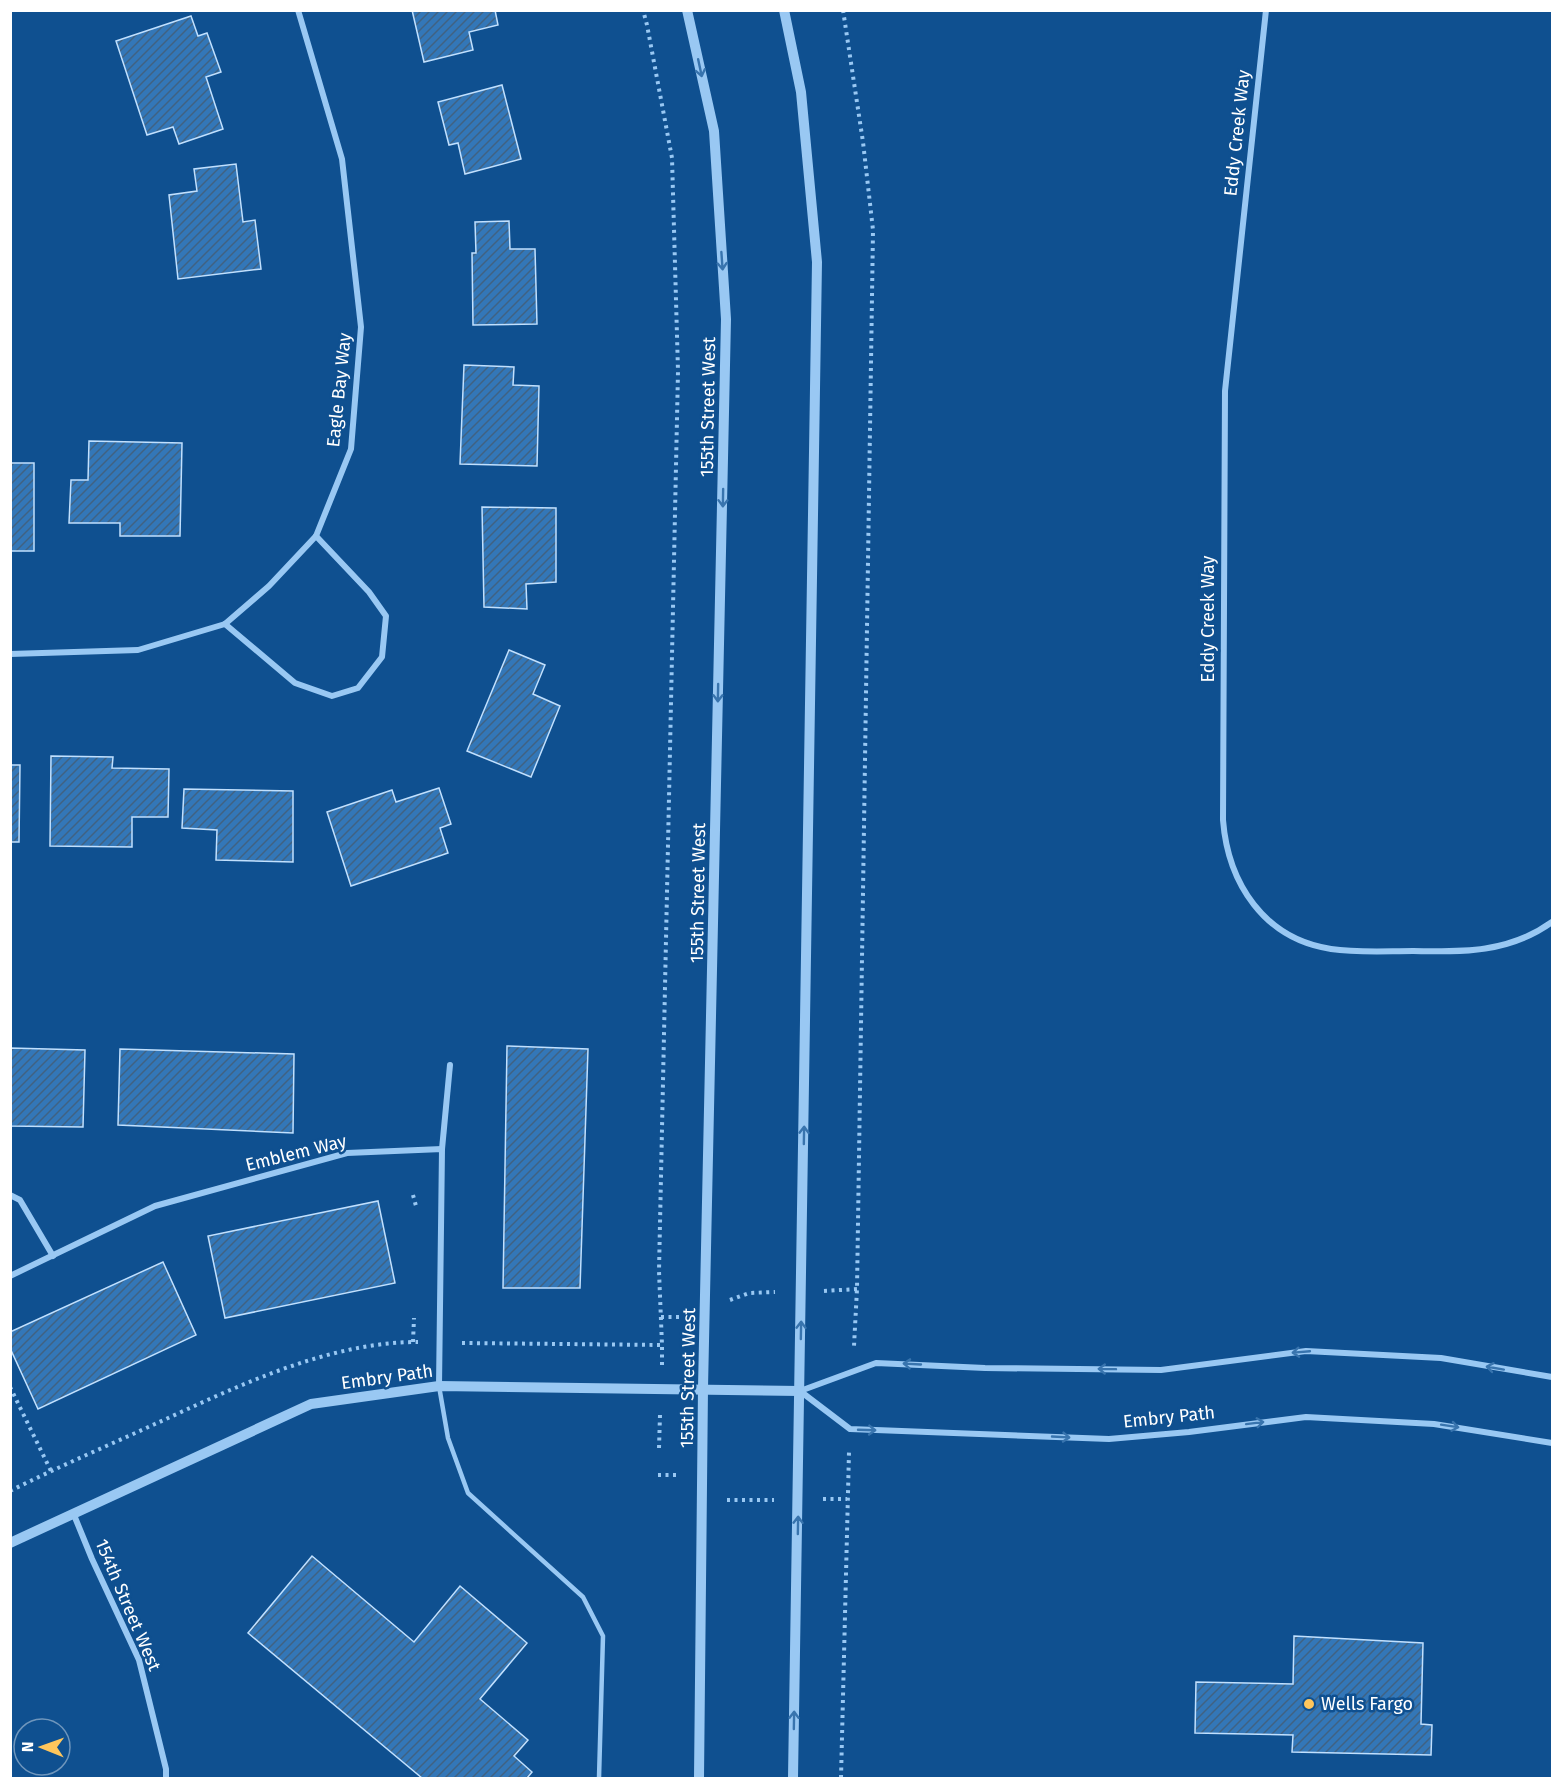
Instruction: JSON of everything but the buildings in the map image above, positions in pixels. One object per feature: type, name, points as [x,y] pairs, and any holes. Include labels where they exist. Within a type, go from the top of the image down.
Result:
[{"type":"street","name":"Eagle Bay Way","points":[[10,654],[138,650],[225,624],[269,586],[316,536],[351,449],[361,327],[342,159],[298,10]]},
{"type":"street","name":"155th Street West","points":[[687,10],[714,131],[726,319],[703,1388],[699,1779]]},
{"type":"street","points":[[784,10],[801,92],[817,262],[794,1779]]},
{"type":"street","name":"Eddy Creek Way","points":[[1266,10],[1225,391],[1222,820],[1231,865],[1240,885],[1253,904],[1269,920],[1297,938],[1329,949],[1477,951],[1523,938],[1552,922]]},
{"type":"street","points":[[225,624],[295,683],[332,696],[358,688],[382,657],[386,616],[369,592],[316,536]]},
{"type":"street","points":[[439,1386],[442,1149],[450,1065]]},
{"type":"street","name":"Emblem Way","points":[[10,1275],[155,1206],[347,1153],[442,1149]]},
{"type":"street","points":[[10,1195],[20,1200],[53,1256]]},
{"type":"street","name":"Embry Path","points":[[10,1543],[311,1404],[439,1386],[800,1391],[876,1363],[986,1368],[1161,1370],[1306,1351],[1441,1358],[1552,1377]]},
{"type":"street","name":"Embry Path","points":[[800,1391],[850,1429],[1109,1439],[1189,1432],[1306,1417],[1434,1424],[1552,1443]]},
{"type":"street","name":"154th Street West","points":[[74,1515],[139,1660],[166,1769],[165,1779]]},
{"type":"lane","points":[[439,1386],[448,1438],[468,1493],[583,1597],[603,1636],[599,1779]]},
{"type":"path","points":[[10,1491],[252,1380],[339,1353],[391,1344],[439,1342],[662,1345],[659,1271],[678,371],[672,158],[643,10]]},
{"type":"path","points":[[661,1317],[679,1318],[749,1293],[857,1289],[873,230],[863,142],[843,10]]},
{"type":"path","points":[[10,1387],[51,1471]]},
{"type":"path","points":[[658,1475],[675,1473],[729,1501],[847,1499]]},
{"type":"path","points":[[841,1779],[848,1483]]},
{"type":"place","name":"Wells Fargo","points":[[1309,1704]]}]
